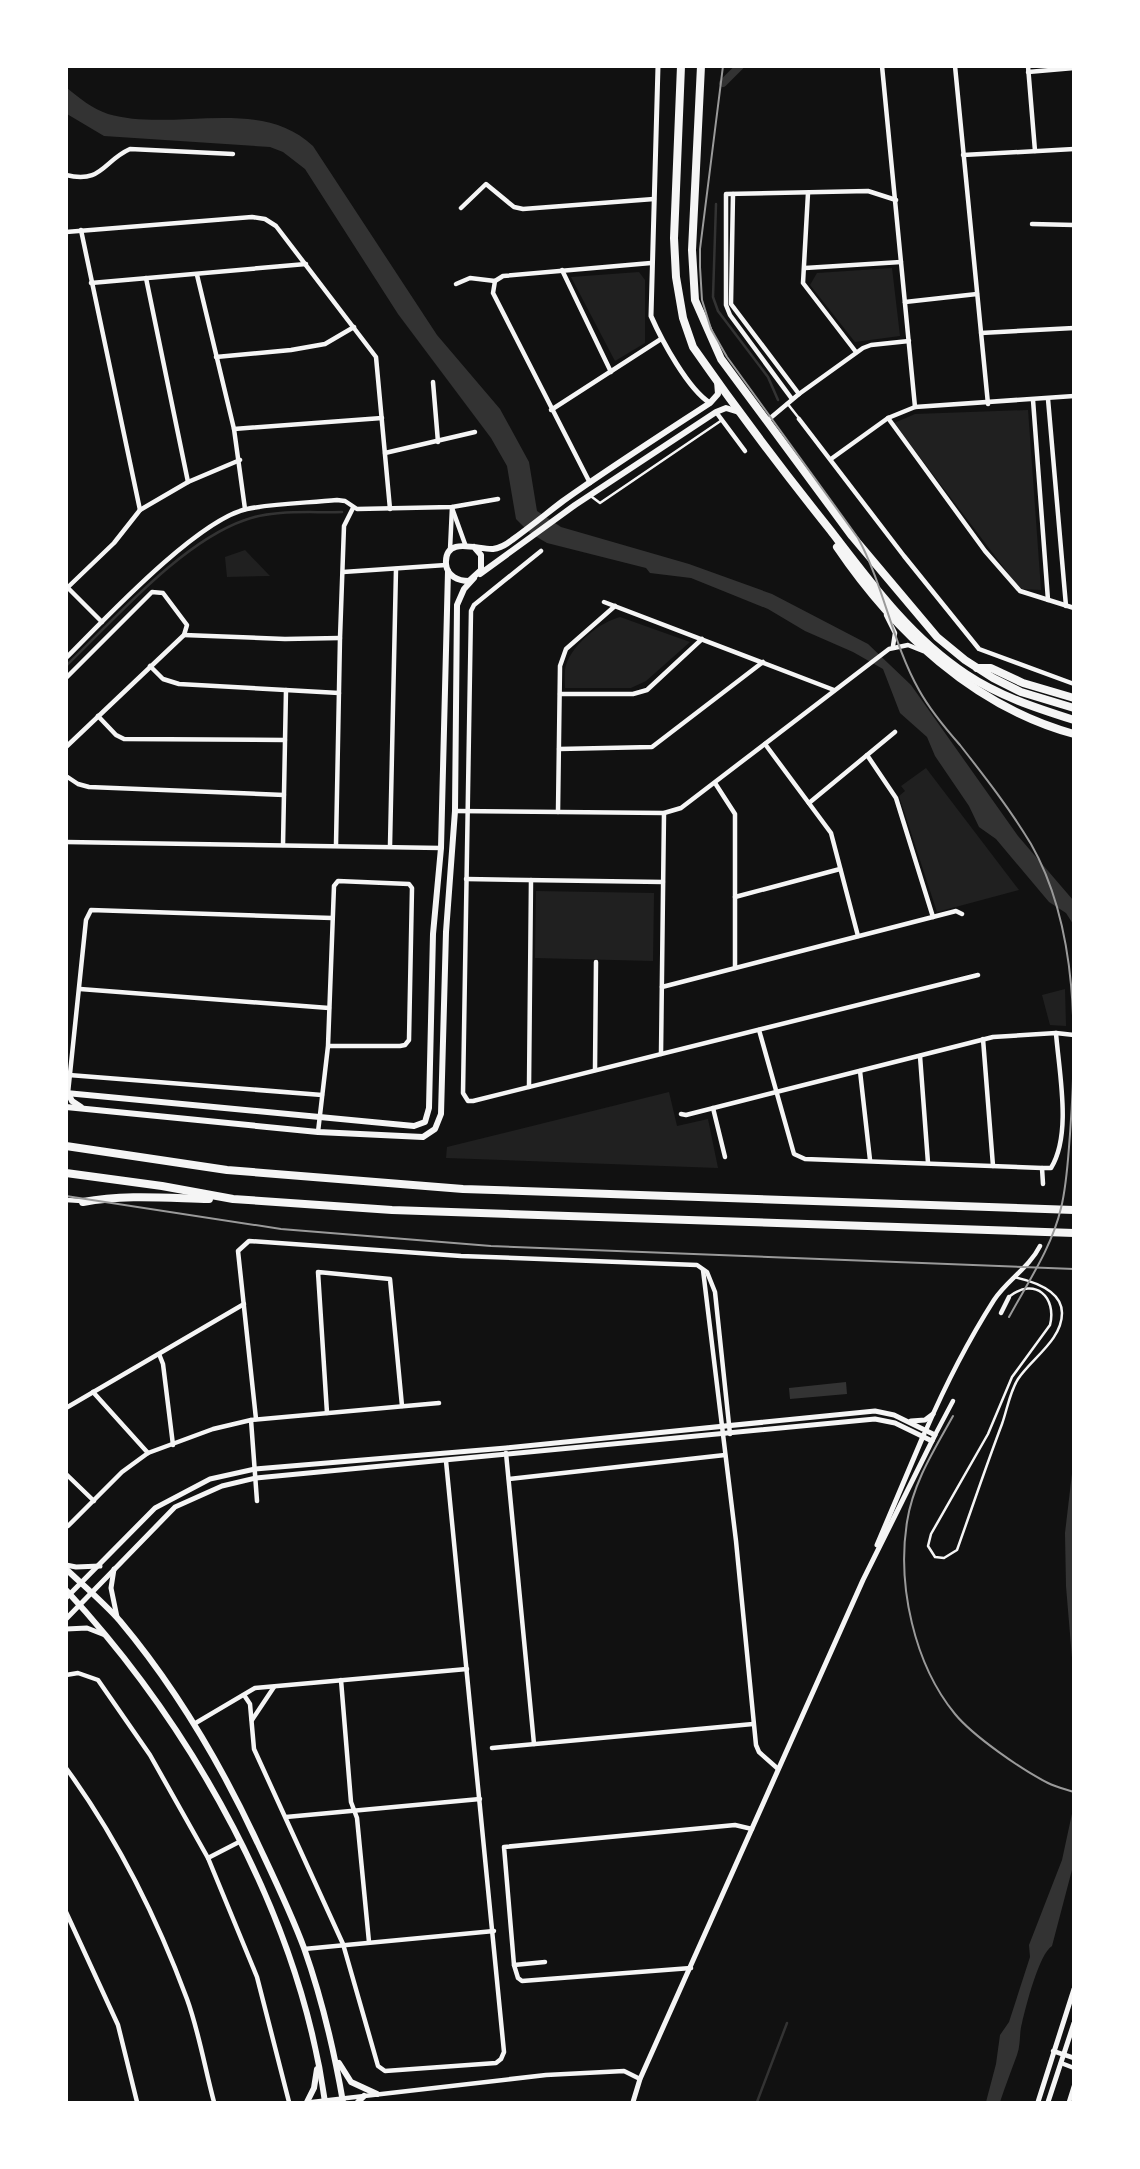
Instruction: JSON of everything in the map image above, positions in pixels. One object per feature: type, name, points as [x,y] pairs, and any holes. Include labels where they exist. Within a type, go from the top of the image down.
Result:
[{"type":"highway","points":[[681,66],[674,238],[676,277],[683,318],[693,347],[880,605],[928,653],[965,682],[1021,714],[1073,734]]},
{"type":"highway","points":[[701,66],[692,250],[695,300],[721,359],[852,536],[929,629],[977,668],[1021,692],[1073,708]]},
{"type":"highway","points":[[798,490],[883,597],[918,635],[955,666],[976,681],[1015,701],[1073,720]]},
{"type":"highway","points":[[977,668],[991,668],[1023,683],[1073,698]]},
{"type":"highway","points":[[66,1146],[227,1170],[463,1189],[1073,1210]]},
{"type":"highway","points":[[66,1173],[233,1199]]},
{"type":"highway","points":[[83,1202],[103,1198],[140,1197],[233,1199],[392,1210],[549,1213],[1073,1233]]},
{"type":"main road","points":[[67,1093],[420,1126],[428,1116],[433,934],[440,848],[447,568],[450,551],[465,544],[492,549],[513,539],[565,500],[710,403],[719,394],[717,382]]},
{"type":"main road","points":[[710,403],[716,412]]},
{"type":"main road","points":[[447,568],[457,579],[469,581],[588,496],[716,412],[726,408],[742,413]]},
{"type":"main road","points":[[588,496],[590,484]]},
{"type":"main road","points":[[66,1107],[318,1132],[423,1137],[435,1129],[441,1114],[446,932],[456,811],[457,605],[464,589],[476,577],[482,560],[474,547]]},
{"type":"main road","points":[[67,1093],[74,1103],[87,1109]]},
{"type":"main road","points":[[66,1567],[118,1619],[159,1670],[194,1724],[244,1815],[304,1948],[334,2055],[342,2100]]},
{"type":"main road","points":[[68,1594],[105,1635],[177,1731],[210,1784],[289,1955],[318,2060],[325,2102]]},
{"type":"main road","points":[[334,2055],[351,2082],[377,2094]]},
{"type":"main road","points":[[310,2102],[318,2060]]},
{"type":"main road","points":[[358,2102],[364,2096]]},
{"type":"street","points":[[658,66],[651,316],[661,339],[700,397],[710,403]]},
{"type":"street","points":[[883,66],[915,407]]},
{"type":"street","points":[[954,66],[988,404]]},
{"type":"street","points":[[1035,151],[1028,69],[1073,68]]},
{"type":"street","points":[[66,175],[96,175],[130,149],[233,154]]},
{"type":"street","points":[[963,155],[1073,149]]},
{"type":"street","points":[[461,208],[486,184],[514,207],[523,209],[654,199]]},
{"type":"street","points":[[793,399],[730,315],[726,305],[726,194],[868,191],[896,200]]},
{"type":"street","points":[[808,193],[803,283],[856,352]]},
{"type":"street","points":[[733,194],[731,304],[799,394]]},
{"type":"street","points":[[66,232],[252,217],[265,219],[276,226],[376,357],[390,509]]},
{"type":"street","points":[[1032,224],[1073,225]]},
{"type":"street","points":[[81,230],[140,510]]},
{"type":"street","points":[[805,268],[901,262]]},
{"type":"street","points":[[456,284],[470,278],[495,281],[503,276],[651,263]]},
{"type":"street","points":[[92,283],[306,264]]},
{"type":"street","points":[[562,270],[611,372]]},
{"type":"street","points":[[197,275],[234,429],[245,509]]},
{"type":"street","points":[[146,278],[188,482]]},
{"type":"street","points":[[495,281],[493,293],[590,484]]},
{"type":"street","points":[[905,302],[977,294]]},
{"type":"street","points":[[216,357],[325,344],[354,327]]},
{"type":"street","points":[[981,333],[1073,328]]},
{"type":"street","points":[[551,410],[661,339]]},
{"type":"street","points":[[767,421],[856,352],[871,345],[909,341]]},
{"type":"street","points":[[433,382],[438,442]]},
{"type":"street","points":[[831,459],[888,418],[915,407],[1073,396]]},
{"type":"street","points":[[1048,399],[1066,606]]},
{"type":"street","points":[[1033,400],[1048,600]]},
{"type":"street","points":[[716,412],[746,451]]},
{"type":"street","points":[[234,429],[382,418]]},
{"type":"street","points":[[888,418],[1002,573],[1020,591],[1073,608]]},
{"type":"street","points":[[799,419],[979,649],[1073,684]]},
{"type":"street","points":[[385,453],[475,432]]},
{"type":"street","points":[[102,622],[67,588],[114,543],[140,510],[188,482],[240,460]]},
{"type":"street","points":[[66,658],[167,561],[208,528],[245,509],[337,500],[345,501],[353,508],[452,507],[498,499]]},
{"type":"street","points":[[452,507],[465,544]]},
{"type":"street","points":[[450,551],[452,507]]},
{"type":"street","points":[[336,845],[344,526],[353,508]]},
{"type":"street","points":[[541,551],[471,611],[463,1093],[468,1101],[978,975]]},
{"type":"street","points":[[343,572],[447,568]]},
{"type":"street","points":[[390,846],[396,569]]},
{"type":"street","points":[[66,678],[152,592],[163,593],[187,625],[184,635],[66,747]]},
{"type":"street","points":[[604,602],[835,691]]},
{"type":"street","points":[[880,605],[895,633],[891,647]]},
{"type":"street","points":[[558,812],[561,666],[566,649],[615,606]]},
{"type":"street","points":[[184,635],[340,638]]},
{"type":"street","points":[[560,694],[634,694],[647,690],[702,639]]},
{"type":"street","points":[[456,811],[664,813],[681,808],[891,647],[908,645],[928,653]]},
{"type":"street","points":[[559,749],[652,747],[763,662]]},
{"type":"street","points":[[150,666],[163,679],[179,684],[339,692]]},
{"type":"street","points":[[283,845],[286,690]]},
{"type":"street","points":[[98,716],[116,735],[124,739],[285,740]]},
{"type":"street","points":[[809,803],[895,732]]},
{"type":"street","points":[[765,744],[831,833],[858,936]]},
{"type":"street","points":[[867,755],[896,798],[933,917]]},
{"type":"street","points":[[66,776],[89,787],[284,795]]},
{"type":"street","points":[[715,783],[735,814],[735,968]]},
{"type":"street","points":[[661,1054],[664,813]]},
{"type":"street","points":[[66,842],[440,848]]},
{"type":"street","points":[[735,897],[840,869]]},
{"type":"street","points":[[466,879],[663,882]]},
{"type":"street","points":[[529,1087],[531,880]]},
{"type":"street","points":[[318,1132],[328,1046],[332,891],[338,881],[404,882],[412,888],[409,1040],[400,1046],[328,1046]]},
{"type":"street","points":[[67,1093],[86,920],[91,910],[332,918]]},
{"type":"street","points":[[662,987],[956,911],[962,914]]},
{"type":"street","points":[[596,962],[596,1070]]},
{"type":"street","points":[[80,989],[329,1008]]},
{"type":"street","points":[[759,1030],[794,1154],[805,1159],[1042,1168],[1051,1168],[1064,1134],[1056,1033]]},
{"type":"street","points":[[681,1114],[686,1115],[983,1040],[1056,1033],[1073,1035]]},
{"type":"street","points":[[983,1040],[993,1167]]},
{"type":"street","points":[[920,1056],[928,1163]]},
{"type":"street","points":[[860,1071],[870,1160]]},
{"type":"street","points":[[69,1076],[323,1095]]},
{"type":"street","points":[[713,1108],[725,1157]]},
{"type":"street","points":[[1042,1168],[1043,1184]]},
{"type":"street","points":[[66,1200],[83,1202]]},
{"type":"street","points":[[257,1501],[239,1251],[249,1241],[449,1256],[697,1265],[712,1280],[715,1292],[730,1434]]},
{"type":"street","points":[[863,1580],[946,1385],[994,1300],[1034,1258],[1040,1246]]},
{"type":"street","points":[[702,1268],[736,1541],[753,1724],[757,1748],[777,1768]]},
{"type":"street","points":[[327,1413],[318,1272],[390,1279],[402,1406]]},
{"type":"street","points":[[1001,1313],[1009,1297]]},
{"type":"street","points":[[66,1408],[244,1304]]},
{"type":"street","points":[[159,1354],[163,1364],[173,1445]]},
{"type":"street","points":[[93,1392],[148,1453]]},
{"type":"street","points":[[633,2102],[640,2079],[753,1829],[777,1768],[863,1580],[953,1401]]},
{"type":"street","points":[[68,1526],[122,1472],[148,1453],[213,1429],[253,1420],[439,1403]]},
{"type":"street","points":[[66,1619],[175,1507],[222,1486],[256,1478],[446,1461],[875,1411],[905,1420],[933,1438]]},
{"type":"street","points":[[905,1420],[919,1422],[933,1414]]},
{"type":"street","points":[[68,1594],[100,1566],[155,1508],[210,1479],[255,1469],[730,1434],[875,1419],[924,1433]]},
{"type":"street","points":[[506,1452],[534,1744]]},
{"type":"street","points":[[509,1479],[725,1455]]},
{"type":"street","points":[[244,1695],[250,1704],[254,1749],[343,1944],[378,2066],[385,2071],[496,2063],[505,2052],[446,1461]]},
{"type":"street","points":[[66,1474],[94,1502]]},
{"type":"street","points":[[66,1567],[100,1566]]},
{"type":"street","points":[[114,1569],[111,1588],[118,1619]]},
{"type":"street","points":[[66,1629],[87,1628],[105,1635]]},
{"type":"street","points":[[194,1724],[255,1688],[467,1669]]},
{"type":"street","points":[[66,1675],[78,1673],[98,1680],[150,1755],[208,1858],[257,1977],[289,2102]]},
{"type":"street","points":[[341,1679],[369,1942]]},
{"type":"street","points":[[251,1721],[275,1686]]},
{"type":"street","points":[[492,1748],[753,1724]]},
{"type":"street","points":[[66,1768],[88,1797],[140,1890],[187,2001],[214,2102]]},
{"type":"street","points":[[286,1817],[481,1799]]},
{"type":"street","points":[[691,1968],[522,1981],[518,1978],[514,1965],[504,1847],[735,1825],[753,1829]]},
{"type":"street","points":[[208,1858],[239,1842]]},
{"type":"street","points":[[66,1912],[118,2025],[137,2102]]},
{"type":"street","points":[[304,1948],[494,1931]]},
{"type":"street","points":[[514,1965],[545,1962]]},
{"type":"street","points":[[1038,2102],[1073,1989]]},
{"type":"street","points":[[1048,2102],[1073,2023]]},
{"type":"street","points":[[1053,2051],[1073,2058]]},
{"type":"street","points":[[1061,2063],[1073,2068]]},
{"type":"street","points":[[310,2102],[546,2075],[624,2071],[640,2079]]},
{"type":"street","points":[[1069,2102],[1073,2086]]},
{"type":"lane","points":[[787,403],[799,419]]},
{"type":"lane","points":[[588,496],[600,503],[722,420]]},
{"type":"lane","points":[[1009,1297],[1019,1289],[1029,1288],[1042,1292],[1048,1297],[1053,1315],[1050,1325],[1012,1377],[988,1434],[931,1534],[928,1546],[935,1557],[944,1558],[957,1550],[1017,1380],[1049,1343],[1060,1324],[1060,1302],[1051,1292],[1037,1284],[1014,1278]]},
{"type":"shaded area","points":[[67,88],[108,114],[133,119],[160,120],[242,118],[267,122],[291,131],[313,146],[437,335],[500,409],[529,462],[537,511],[561,527],[689,564],[772,594],[868,644],[911,685],[1018,836],[1073,900],[1073,924],[1066,913],[1049,902],[996,839],[979,827],[969,806],[935,756],[927,737],[900,713],[883,669],[853,652],[805,631],[768,609],[691,578],[650,573],[646,568],[547,543],[530,533],[516,519],[507,466],[491,438],[398,314],[305,169],[283,152],[270,147],[104,136],[67,114]]},
{"type":"shaded area","points":[[892,268],[900,336],[855,342],[810,285],[817,273]]},
{"type":"shaded area","points":[[639,272],[645,280],[645,343],[615,361],[571,277]]},
{"type":"shaded area","points":[[1028,410],[1041,590],[1020,589],[894,423],[915,414]]},
{"type":"shaded area","points":[[245,550],[270,576],[227,577],[225,557]]},
{"type":"shaded area","points":[[620,617],[690,642],[646,681],[631,688],[565,688],[566,665],[575,649],[596,629]]},
{"type":"shaded area","points":[[926,768],[1019,890],[937,912],[899,796],[905,791],[901,786]]},
{"type":"shaded area","points":[[536,891],[654,893],[653,961],[535,958]]},
{"type":"shaded area","points":[[1065,989],[1066,1026],[1050,1025],[1042,995]]},
{"type":"shaded area","points":[[669,1092],[677,1126],[708,1119],[718,1168],[446,1158],[447,1147]]},
{"type":"shaded area","points":[[846,1382],[847,1394],[790,1399],[789,1388]]},
{"type":"shaded area","points":[[1073,1465],[1073,1670],[1065,1533]]},
{"type":"shaded area","points":[[1073,1809],[1073,1866],[1052,1946],[1042,1959],[1034,1981],[1021,2027],[1018,2051],[1000,2102],[986,2102],[1000,2035],[1009,2022],[1030,1957],[1029,1945],[1062,1860]]},
{"type":"waterway","points":[[723,83],[740,66]]},
{"type":"waterway","points":[[716,204],[713,297],[718,311],[768,377],[778,400]]},
{"type":"waterway","points":[[66,666],[173,563],[221,531],[245,520],[268,514],[342,512]]},
{"type":"waterway","points":[[757,2102],[787,2023]]},
{"type":"tram line","points":[[723,66],[700,249],[702,300],[711,329],[727,357],[858,538],[919,690],[1023,831],[1047,877],[1058,912],[1066,948],[1073,1024],[1074,1061],[1066,1180],[1052,1237],[1009,1317]]},
{"type":"tram line","points":[[66,1196],[281,1229],[491,1246],[1074,1269]]},
{"type":"tram line","points":[[953,1416],[919,1480],[907,1522],[907,1597],[919,1648],[941,1694],[963,1723],[1025,1770],[1051,1784],[1074,1792]]}]
